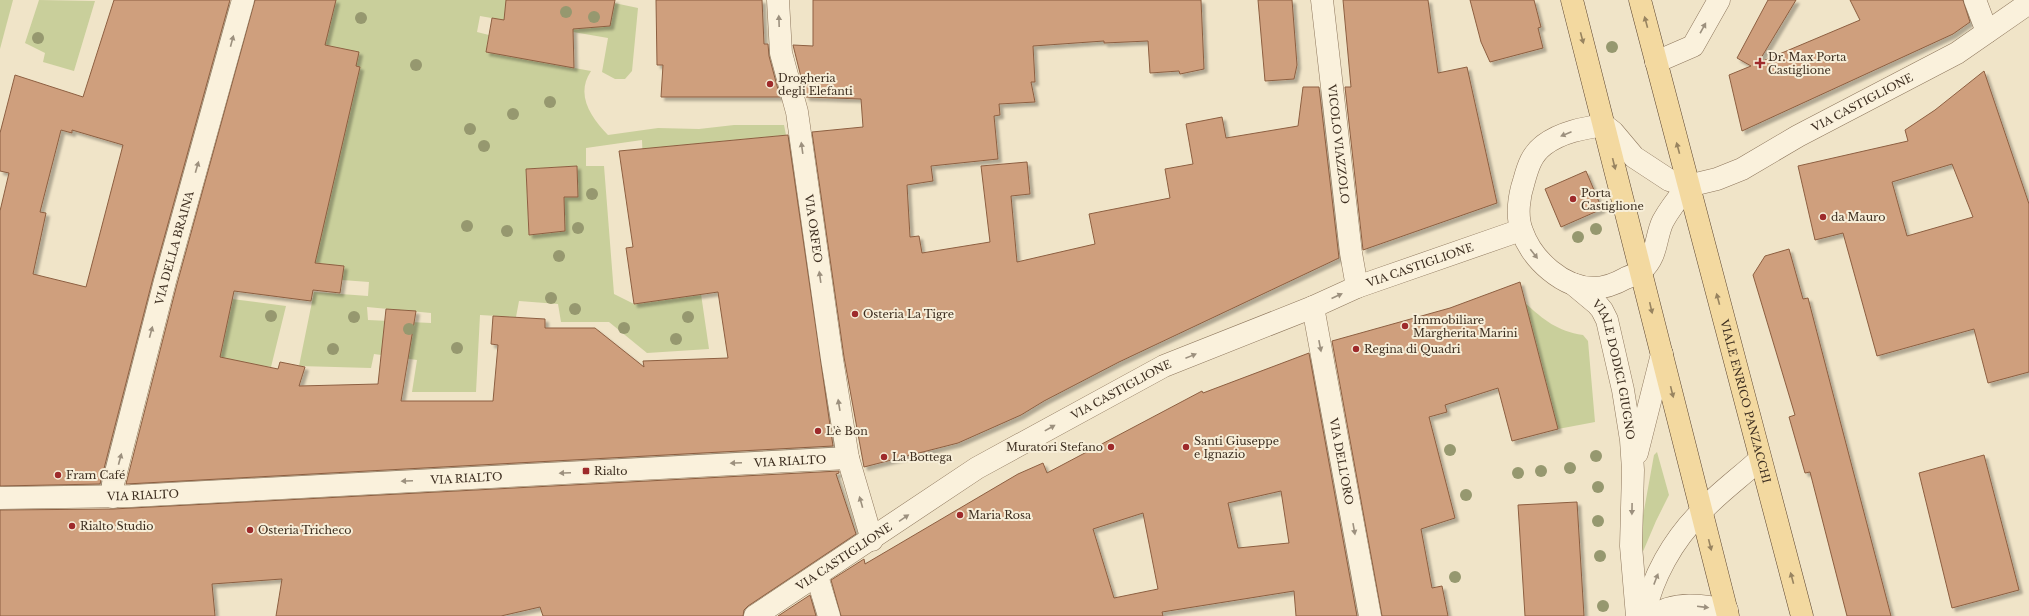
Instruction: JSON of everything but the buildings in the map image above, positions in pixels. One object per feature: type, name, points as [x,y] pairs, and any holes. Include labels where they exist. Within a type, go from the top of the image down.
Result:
[{"type":"main road","points":[[1572,0],[1642,270],[1701,511],[1728,613]]},
{"type":"main road","name":"VIALE ENRICO PANZACCHI","points":[[1640,0],[1802,616]]},
{"type":"street","name":"VIA DELLA BRAINA","points":[[113,497],[113,484],[165,281],[243,0]]},
{"type":"street","name":"VIA ORFEO","points":[[778,0],[781,53],[797,112],[832,359],[848,458]]},
{"type":"street","name":"VICOLO VIAZZOLO","points":[[1322,0],[1351,253],[1357,287]]},
{"type":"street","points":[[1974,0],[1987,32]]},
{"type":"street","points":[[1656,62],[1693,46],[1717,1]]},
{"type":"street","name":"VIA CASTIGLIONE","points":[[1688,186],[1717,179],[1742,168],[1798,136],[1957,53],[2029,3]]},
{"type":"street","points":[[1521,230],[1519,206],[1521,192],[1533,155],[1545,144],[1578,129],[1604,125],[1614,132],[1634,157],[1670,180],[1688,186],[1676,199],[1663,221],[1651,260],[1642,270],[1620,281],[1595,288],[1572,283]]},
{"type":"street","name":"VIA CASTIGLIONE","points":[[755,616],[872,540],[977,468],[1164,366],[1313,307],[1357,287],[1521,230]]},
{"type":"street","name":"VIALE DODICI GIUGNO","points":[[1521,230],[1530,248],[1540,261],[1572,283],[1597,304],[1607,320],[1626,409],[1633,470],[1631,546],[1637,616]]},
{"type":"street","name":"VIA DELL'ORO","points":[[1313,307],[1370,616]]},
{"type":"street","name":"VIALE DODICI GIUGNO","points":[[1633,470],[1662,354]]},
{"type":"street","name":"VIA RIALTO","points":[[0,498],[113,497],[848,458]]},
{"type":"street","points":[[848,458],[872,540]]},
{"type":"street","points":[[1644,616],[1647,603],[1664,561],[1686,528],[1701,511],[1760,458]]},
{"type":"street","points":[[817,576],[829,616]]},
{"type":"street","points":[[1653,616],[1659,612],[1681,606],[1692,605],[1728,613]]},
{"type":"green space","points":[[0,0],[13,0],[0,49]]},
{"type":"green space","points":[[39,0],[95,1],[74,71],[43,62],[45,53],[25,43]]},
{"type":"green space","points":[[336,0],[600,0],[638,8],[632,71],[625,79],[615,79],[602,72],[608,38],[480,16],[477,32],[489,35],[486,52],[591,71],[586,80],[585,97],[587,105],[596,121],[608,135],[658,128],[699,129],[734,125],[784,125],[786,135],[676,146],[643,165],[642,140],[586,148],[586,166],[604,166],[614,294],[634,304],[701,294],[709,349],[647,353],[609,322],[561,322],[558,304],[519,301],[516,317],[480,315],[476,392],[412,392],[417,360],[374,354],[371,368],[299,366],[314,292],[368,296],[369,282],[342,280],[315,263],[358,52],[325,45]],"holes":[[[577,166],[578,196],[564,197],[565,231],[529,235],[526,169]],[[367,307],[431,313],[431,323],[368,320]]]},
{"type":"green space","points":[[232,299],[286,306],[271,367],[263,366],[260,381],[217,369]]},
{"type":"green space","points":[[1525,303],[1551,324],[1566,331],[1583,335],[1588,341],[1595,422],[1558,429]]},
{"type":"green space","points":[[1657,452],[1669,495],[1639,561],[1635,560],[1654,455]]},
{"type":"place","name":"Dr. Max Porta Castiglione","points":[[1760,63]]},
{"type":"place","name":"Drogheria degli Elefanti","points":[[770,84]]},
{"type":"place","name":"Porta Castiglione","points":[[1573,199]]},
{"type":"place","name":"da Mauro","points":[[1823,217]]},
{"type":"place","name":"Osteria La Tigre","points":[[855,314]]},
{"type":"place","name":"Immobiliare Margherita Marini","points":[[1405,326]]},
{"type":"place","name":"Regina di Quadri","points":[[1356,349]]},
{"type":"place","name":"L'è Bon","points":[[818,431]]},
{"type":"place","name":"Muratori Stefano","points":[[1111,447]]},
{"type":"place","name":"Santi Giuseppe e Ignazio","points":[[1186,447]]},
{"type":"place","name":"La Bottega","points":[[884,457]]},
{"type":"place","name":"Rialto","points":[[586,471]]},
{"type":"place","name":"Fram Café","points":[[58,475]]},
{"type":"place","name":"Maria Rosa","points":[[960,515]]},
{"type":"place","name":"Rialto Studio","points":[[72,526]]},
{"type":"place","name":"Osteria Tricheco","points":[[250,530]]}]
